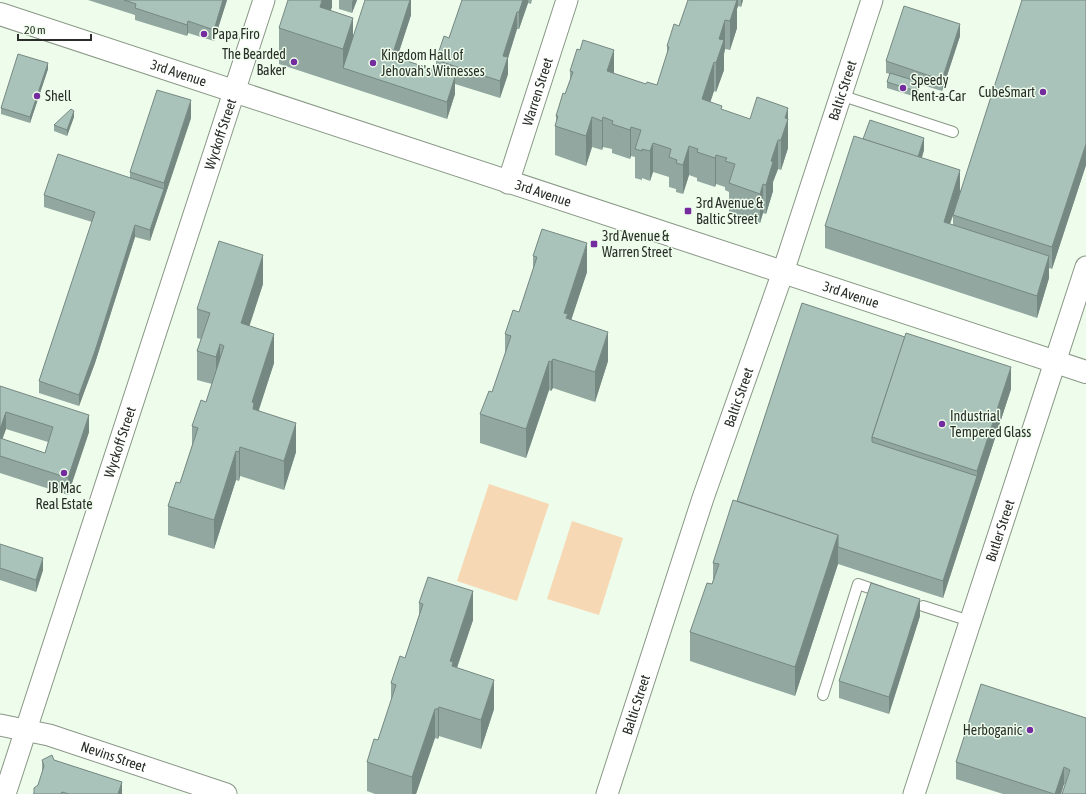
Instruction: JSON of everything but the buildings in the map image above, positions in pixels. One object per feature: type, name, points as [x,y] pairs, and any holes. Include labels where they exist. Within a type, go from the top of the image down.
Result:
[{"type":"main road","name":"3rd Avenue","points":[[0,14],[1086,372]]},
{"type":"street","name":"Wyckoff Street","points":[[5,794],[264,0]]},
{"type":"street","name":"Warren Street","points":[[508,182],[567,0]]},
{"type":"street","name":"Baltic Street","points":[[606,794],[703,498],[782,272],[872,0]]},
{"type":"street","name":"Butler Street","points":[[914,794],[1086,267]]},
{"type":"street","name":"Nevins Street","points":[[0,725],[49,736],[226,794]]},
{"type":"lane","points":[[840,95],[953,132]]},
{"type":"lane","points":[[823,695],[858,584],[893,596]]},
{"type":"lane","points":[[923,606],[970,621]]},
{"type":"shaded area","points":[[489,484],[549,504],[517,601],[457,581]]},
{"type":"shaded area","points":[[572,521],[623,538],[599,615],[547,599]]},
{"type":"place","name":"Papa Firo","points":[[204,34]]},
{"type":"place","name":"The Bearded Baker","points":[[294,62]]},
{"type":"place","name":"Kingdom Hall of Jehovah's Witnesses","points":[[373,63]]},
{"type":"place","name":"Speedy Rent-a-Car","points":[[903,88]]},
{"type":"place","name":"CubeSmart","points":[[1043,92]]},
{"type":"place","name":"Shell","points":[[37,96]]},
{"type":"place","name":"3rd Avenue & Baltic Street","points":[[688,211]]},
{"type":"place","name":"3rd Avenue & Warren Street","points":[[594,244]]},
{"type":"place","name":"Industrial Tempered Glass","points":[[942,424]]},
{"type":"place","name":"JB Mac Real Estate","points":[[64,473]]},
{"type":"place","name":"Herboganic","points":[[1030,730]]}]
